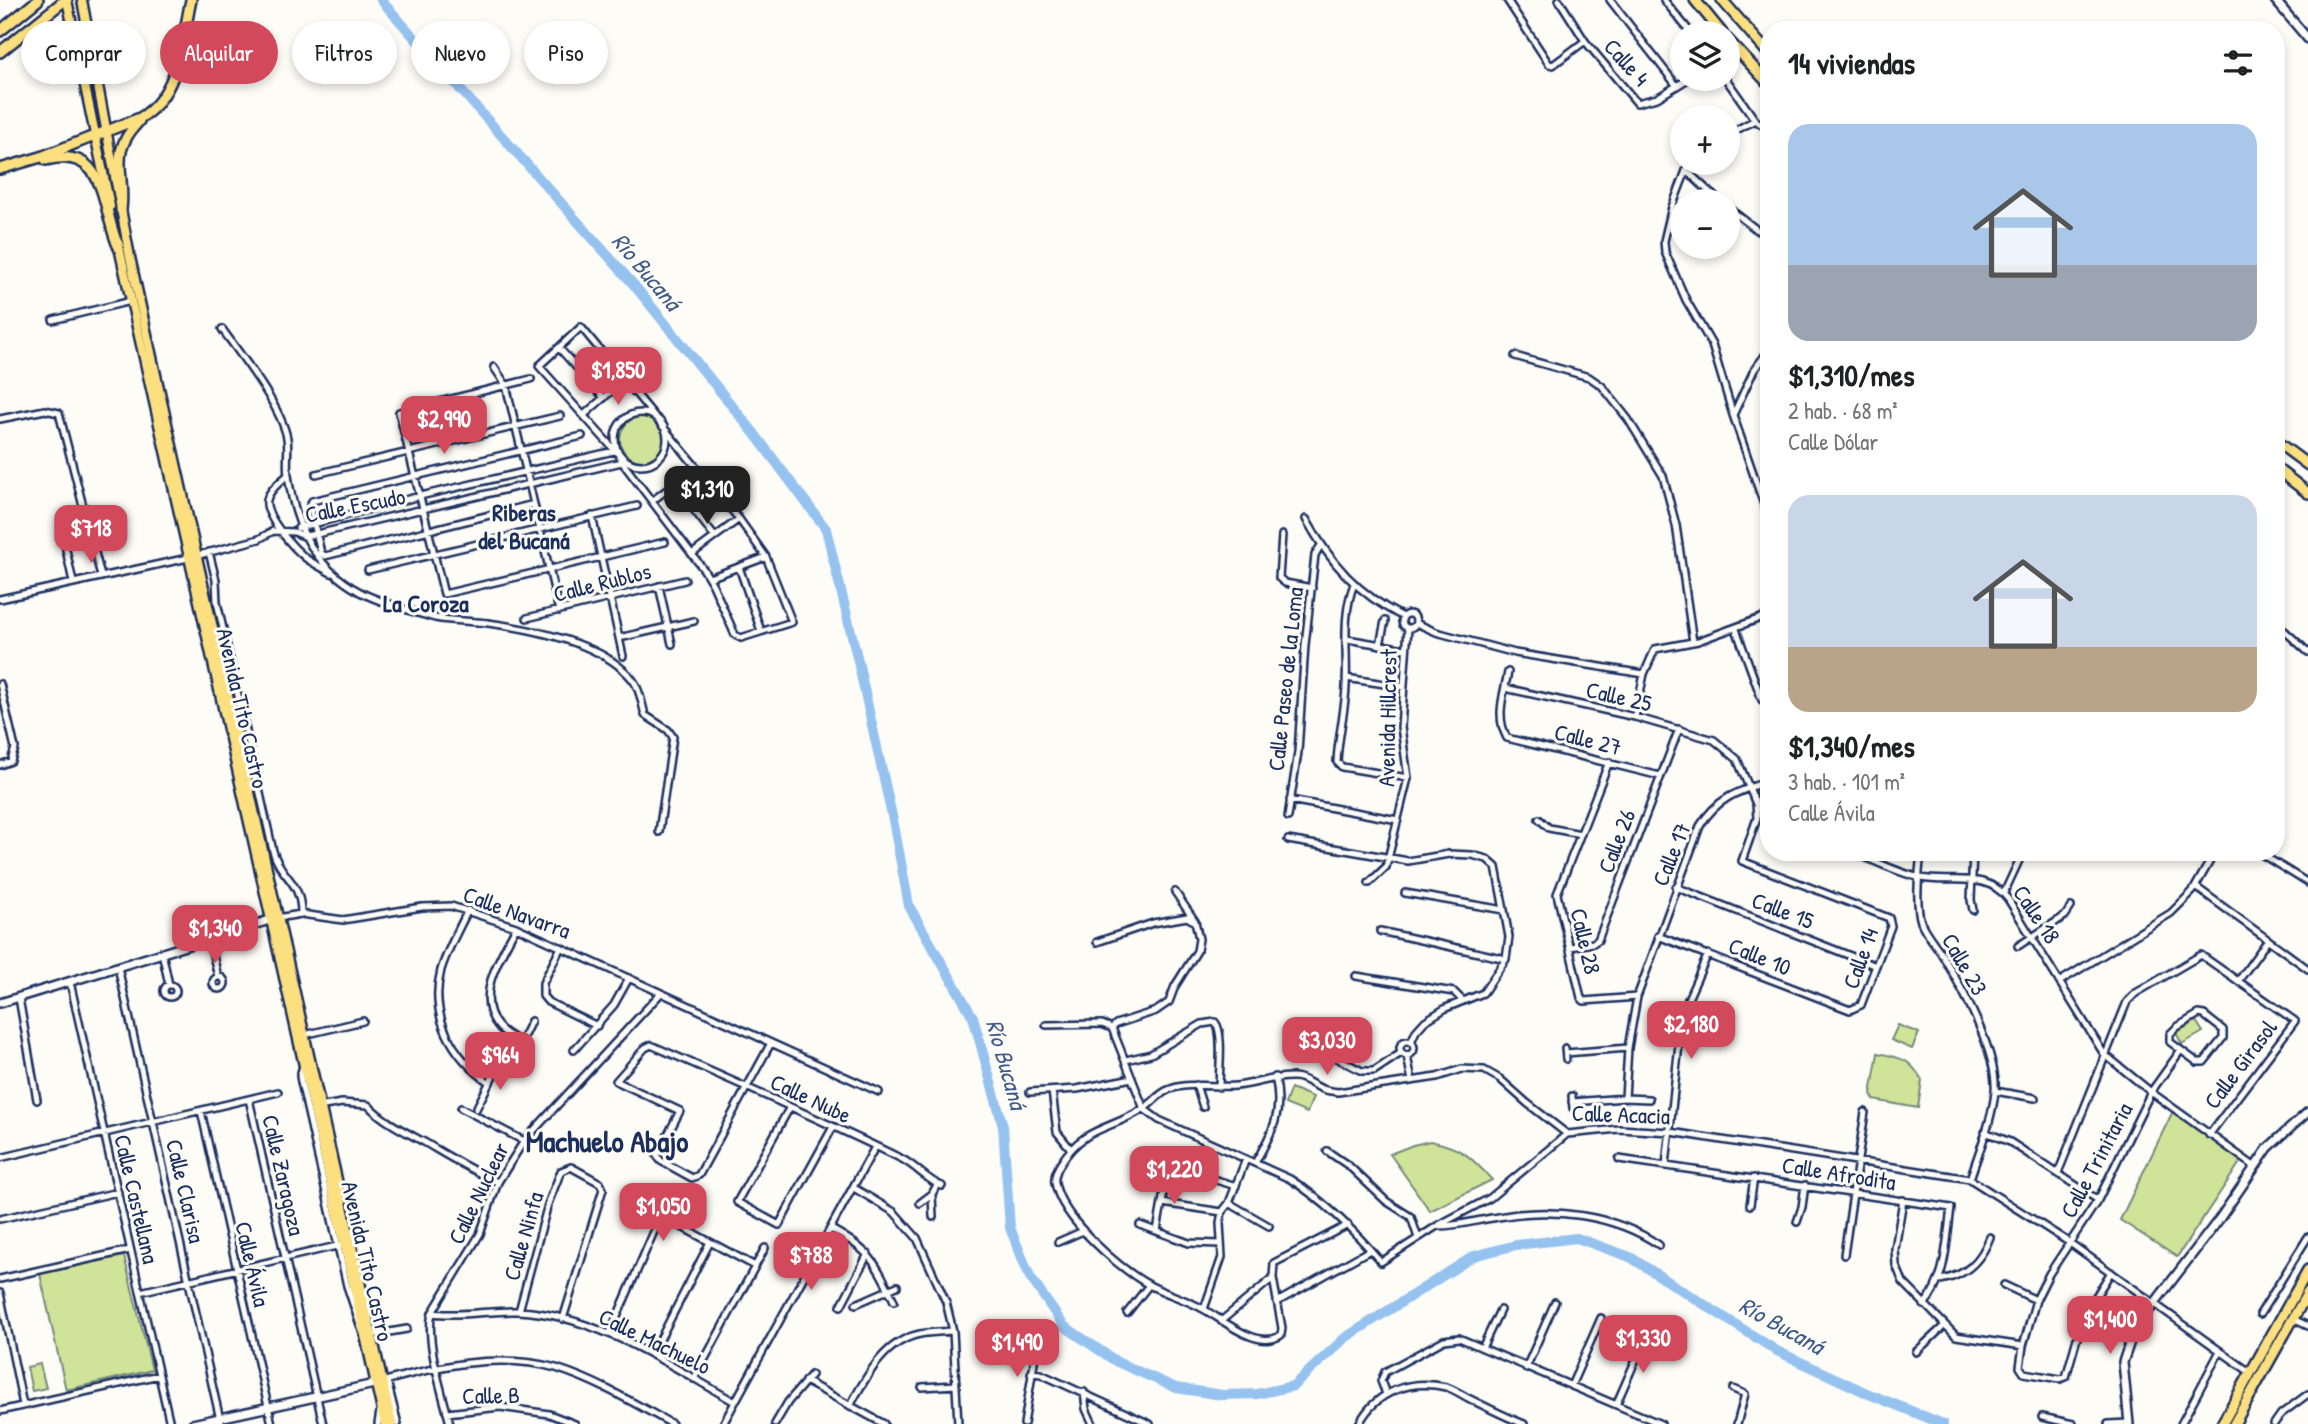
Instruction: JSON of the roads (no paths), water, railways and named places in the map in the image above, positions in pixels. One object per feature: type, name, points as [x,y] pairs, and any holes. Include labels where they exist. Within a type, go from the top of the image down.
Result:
[{"type":"highway","points":[[0,31],[38,0]]},
{"type":"highway","points":[[0,52],[66,0]]},
{"type":"highway","points":[[121,210],[124,191],[119,165],[120,152],[127,135],[158,103],[170,85],[191,0]]},
{"type":"highway","points":[[1695,0],[1712,21]]},
{"type":"highway","points":[[1723,0],[1760,43]]},
{"type":"highway","points":[[1740,53],[1760,74]]},
{"type":"highway","points":[[0,169],[41,157],[144,115]]},
{"type":"highway","points":[[13,165],[25,166],[61,157],[86,165],[99,182],[112,234],[119,248]]},
{"type":"highway","points":[[2285,448],[2308,466]]},
{"type":"highway","points":[[2285,475],[2308,493]]},
{"type":"highway","points":[[2234,1424],[2308,1270]]},
{"type":"highway","points":[[2222,1424],[2293,1319],[2308,1292]]},
{"type":"main road","name":"Avenida Tito Castro","points":[[66,0],[131,302],[193,557]]},
{"type":"main road","name":"Avenida Tito Castro","points":[[82,0],[121,210],[193,557],[274,919],[313,1108],[392,1424]]},
{"type":"main road","name":"Avenida Tito Castro","points":[[274,919],[304,1035],[313,1108]]},
{"type":"main road","name":"Avenida Tito Castro","points":[[381,1382],[381,1408],[385,1424]]},
{"type":"street","points":[[1507,0],[1549,64],[1553,65],[1585,41]]},
{"type":"street","name":"Calle 4","points":[[1559,0],[1585,41],[1637,103],[1670,90]]},
{"type":"street","points":[[1610,0],[1670,77]]},
{"type":"street","points":[[1664,0],[1681,21]]},
{"type":"street","points":[[2275,0],[2308,39]]},
{"type":"street","points":[[1734,91],[1760,124]]},
{"type":"street","points":[[1740,128],[1755,120]]},
{"type":"street","points":[[1684,175],[1672,207],[1664,247],[1686,300],[1712,345],[1760,493]]},
{"type":"street","points":[[1691,175],[1706,189]]},
{"type":"street","points":[[1740,217],[1760,232]]},
{"type":"street","points":[[52,320],[131,302]]},
{"type":"street","points":[[625,379],[581,327],[539,366],[617,453],[627,461],[647,465],[663,453],[667,443],[662,423],[655,416],[645,413],[635,413],[625,418],[618,425],[615,435],[617,453],[709,578],[735,635],[741,638],[792,622],[766,557],[739,519],[662,423],[625,379]]},
{"type":"street","points":[[222,330],[276,411],[287,439],[288,475],[304,536],[320,559],[340,578]]},
{"type":"street","points":[[559,348],[604,398]]},
{"type":"street","points":[[1515,356],[1589,377],[1602,386],[1628,419],[1664,475],[1676,525],[1693,642]]},
{"type":"street","points":[[1733,415],[1760,360]]},
{"type":"street","points":[[494,367],[506,386],[559,611]]},
{"type":"street","points":[[531,379],[399,412],[444,594],[665,542]]},
{"type":"street","points":[[584,415],[625,379]]},
{"type":"street","points":[[0,419],[46,410],[59,414],[101,576]]},
{"type":"street","points":[[316,474],[560,416]]},
{"type":"street","points":[[534,504],[325,556],[321,554],[310,506],[312,501],[582,436]]},
{"type":"street","name":"Calle Escudo","points":[[617,453],[420,496],[314,523],[294,532],[304,536],[317,534],[622,462]]},
{"type":"street","points":[[652,501],[697,467]]},
{"type":"street","points":[[288,475],[269,494],[266,502],[268,512],[281,531],[307,559],[361,593],[436,618],[488,623],[543,633],[593,651],[623,669],[635,683],[645,715],[668,730],[673,737],[659,832]]},
{"type":"street","points":[[674,484],[715,537]]},
{"type":"street","points":[[369,570],[637,506]]},
{"type":"street","points":[[592,516],[623,656]]},
{"type":"street","points":[[692,554],[739,519]]},
{"type":"street","points":[[1306,519],[1343,574],[1384,607],[1403,617]]},
{"type":"street","points":[[0,599],[193,557],[259,539],[273,531],[294,532]]},
{"type":"street","points":[[1282,535],[1279,578],[1284,583],[1312,588]]},
{"type":"street","points":[[65,545],[73,582]]},
{"type":"street","name":"Calle Paseo de la Loma","points":[[1287,817],[1298,752],[1305,645],[1315,555],[1321,545]]},
{"type":"street","points":[[209,552],[216,580],[217,602],[273,851],[278,864],[300,893],[301,914]]},
{"type":"street","points":[[709,578],[766,557]]},
{"type":"street","points":[[739,567],[761,631]]},
{"type":"street","name":"Calle Rublos","points":[[527,618],[685,580]]},
{"type":"street","points":[[1354,584],[1348,606],[1346,678],[1337,762],[1342,767],[1408,778]]},
{"type":"street","points":[[659,586],[672,644]]},
{"type":"street","points":[[1416,624],[1412,614],[1408,613],[1403,617],[1402,624],[1408,628],[1416,624],[1515,653],[1644,674]]},
{"type":"street","points":[[1635,717],[1644,674],[1655,649],[1693,642],[1760,619]]},
{"type":"street","points":[[619,638],[694,621]]},
{"type":"street","points":[[1380,645],[1385,621]]},
{"type":"street","name":"Avenida Hillcrest","points":[[1369,883],[1386,867],[1389,859],[1408,778],[1401,727],[1408,628]]},
{"type":"street","points":[[1736,628],[1760,694]]},
{"type":"street","points":[[2285,631],[2308,652]]},
{"type":"street","points":[[1347,639],[1405,649]]},
{"type":"street","points":[[1505,688],[1508,673]]},
{"type":"street","points":[[1346,678],[1404,687]]},
{"type":"street","points":[[0,684],[15,748],[11,761],[0,765]]},
{"type":"street","name":"Calle 25","points":[[1505,688],[1635,717],[1714,740],[1737,759],[1756,804],[1757,818],[1742,861],[1882,916]]},
{"type":"street","name":"Calle 27","points":[[1505,688],[1500,713],[1507,738],[1660,776]]},
{"type":"street","name":"Calle 26","points":[[1570,947],[1598,940],[1679,729]]},
{"type":"street","name":"Calle 28","points":[[1609,762],[1557,894],[1581,998],[1584,1001],[1637,997]]},
{"type":"street","name":"Calle 17","points":[[1625,1098],[1628,1048],[1637,997],[1700,826],[1706,815],[1722,799],[1760,783]]},
{"type":"street","points":[[1290,800],[1398,820]]},
{"type":"street","points":[[1539,819],[1549,828],[1581,834]]},
{"type":"street","points":[[1288,840],[1408,861],[1449,854],[1487,859],[1496,867],[1509,937],[1506,959],[1483,993],[1446,1007],[1425,1021],[1411,1042],[1414,1050],[1374,1071],[1362,1071],[1305,1042]]},
{"type":"street","name":"Calle 18","points":[[1877,861],[1919,877],[1989,883],[2004,893],[2104,1054],[2151,1092],[2254,1166]]},
{"type":"street","name":"Calle 23","points":[[1920,861],[1921,921],[1944,956],[1983,1035],[1995,1091]]},
{"type":"street","points":[[1973,861],[1970,900],[1973,910]]},
{"type":"street","points":[[2004,893],[2019,861]]},
{"type":"street","points":[[2059,982],[2171,913],[2196,887],[2210,861]]},
{"type":"street","points":[[2273,861],[2308,883]]},
{"type":"street","name":"Calle 15","points":[[1676,887],[1876,966]]},
{"type":"street","points":[[2196,887],[2308,969]]},
{"type":"street","points":[[1112,1028],[1116,1024],[1156,1011],[1169,1002],[1175,986],[1197,951],[1199,939],[1195,921],[1175,892]]},
{"type":"street","points":[[1405,893],[1504,910]]},
{"type":"street","name":"Calle Navarra","points":[[0,1003],[274,919],[301,914],[343,920],[422,907],[451,906],[516,927],[880,1092]]},
{"type":"street","points":[[2018,946],[2066,916],[2071,907]]},
{"type":"street","points":[[468,910],[442,969],[438,989],[439,1010],[447,1037],[458,1057],[489,1083]]},
{"type":"street","name":"Calle 14","points":[[1850,1010],[1861,1005],[1891,926],[1889,918],[1882,916]]},
{"type":"street","points":[[1097,942],[1153,923],[1187,917],[1195,921]]},
{"type":"street","points":[[516,927],[491,979],[488,1001],[497,1026],[521,1043]]},
{"type":"street","points":[[1380,932],[1506,959]]},
{"type":"street","name":"Calle 10","points":[[1658,936],[1850,1010]]},
{"type":"street","points":[[209,938],[218,977]]},
{"type":"street","points":[[2239,980],[2268,940]]},
{"type":"street","points":[[561,947],[542,983],[543,996],[548,1002],[597,1026]]},
{"type":"street","points":[[162,953],[169,985]]},
{"type":"street","points":[[1666,1165],[1681,1026],[1688,999],[1708,954]]},
{"type":"street","name":"Calle Girasol","points":[[2104,1054],[2127,1002],[2136,993],[2197,956],[2206,957],[2295,1021],[2209,1135]]},
{"type":"street","name":"Calle Clarisa","points":[[118,967],[220,1421]]},
{"type":"street","points":[[1356,976],[1454,992],[1463,1001]]},
{"type":"street","points":[[574,1050],[614,1005],[629,978]]},
{"type":"street","name":"Calle Castellana","points":[[70,982],[170,1424]]},
{"type":"street","name":"Calle Nuclear","points":[[432,1313],[480,1234],[498,1182],[524,1141],[661,993]]},
{"type":"street","points":[[19,998],[37,1100]]},
{"type":"street","points":[[2199,1014],[2223,1030],[2223,1038],[2204,1062],[2197,1062],[2181,1051],[2170,1042],[2170,1034],[2199,1014]]},
{"type":"street","points":[[304,1035],[363,1021]]},
{"type":"street","points":[[509,1066],[531,1021]]},
{"type":"street","points":[[1126,1060],[1151,1054],[1202,1024],[1215,1022],[1219,1030],[1219,1087]]},
{"type":"street","points":[[1046,1025],[1102,1024],[1112,1028],[1144,1109],[1159,1120],[1290,1178],[1310,1191],[1348,1225],[1381,1262],[1437,1226],[1490,1198],[1567,1134]]},
{"type":"street","points":[[1411,1042],[1402,1042],[1399,1049],[1404,1054],[1412,1081]]},
{"type":"street","points":[[747,1088],[771,1043]]},
{"type":"street","name":"Calle Nube","points":[[747,1088],[699,1175],[692,1178],[660,1161],[657,1156],[680,1111],[616,1081],[645,1048],[651,1045],[790,1107],[917,1167],[940,1185],[932,1194]]},
{"type":"street","points":[[1566,1053],[1628,1048]]},
{"type":"street","name":"Calle Trinitaria","points":[[2023,1346],[2036,1300],[2049,1274],[2098,1200],[2151,1092],[2181,1051]]},
{"type":"street","points":[[2058,1173],[2104,1054]]},
{"type":"street","points":[[476,1109],[499,1063]]},
{"type":"street","points":[[304,1065],[300,1076],[306,1101],[313,1108],[345,1243],[354,1311],[368,1336],[407,1329]]},
{"type":"street","name":"Calle Acacia","points":[[1070,1148],[1097,1129],[1144,1109],[1168,1090],[1196,1085],[1239,1086],[1275,1077],[1298,1077],[1323,1090],[1338,1092],[1437,1077],[1462,1069],[1484,1070],[1500,1079],[1567,1134],[1619,1129],[1671,1132],[1970,1179],[2070,1243],[2255,1376]]},
{"type":"street","points":[[1255,1163],[1270,1137],[1278,1114],[1280,1097],[1275,1077]]},
{"type":"street","points":[[1030,1092],[1077,1089],[1132,1078]]},
{"type":"street","points":[[1196,1085],[1203,1107]]},
{"type":"street","points":[[1052,1091],[1057,1132],[1070,1148],[1056,1170],[1055,1182],[1063,1204],[1083,1231],[1149,1285],[1204,1309],[1245,1334],[1263,1338],[1279,1337],[1282,1328],[1272,1268],[1277,1261],[1348,1225]]},
{"type":"street","points":[[1970,1179],[1995,1091],[2035,1098]]},
{"type":"street","points":[[0,1158],[278,1092]]},
{"type":"street","name":"Calle Zaragoza","points":[[249,1099],[323,1424]]},
{"type":"street","points":[[1572,1102],[1649,1099]]},
{"type":"street","points":[[313,1108],[342,1103],[368,1105],[376,1114],[395,1126],[498,1182]]},
{"type":"street","points":[[790,1107],[737,1202],[779,1225],[833,1127]]},
{"type":"street","points":[[461,1108],[524,1141]]},
{"type":"street","name":"Calle Ávila","points":[[201,1111],[272,1424]]},
{"type":"street","points":[[1844,1255],[1865,1112]]},
{"type":"street","points":[[2108,1424],[2129,1424],[2123,1362],[2134,1330],[2220,1218],[2268,1148],[2305,1115],[2308,1125]]},
{"type":"street","points":[[1985,1132],[2010,1142],[2098,1200]]},
{"type":"street","points":[[723,1424],[875,1147]]},
{"type":"street","points":[[1327,1152],[1349,1166],[1386,1201],[1411,1217],[1418,1238]]},
{"type":"street","points":[[1204,1309],[1222,1257],[1223,1212],[1246,1159]]},
{"type":"street","name":"Calle Afrodita","points":[[1619,1159],[1951,1208],[1940,1280],[1935,1292],[1924,1305]]},
{"type":"street","name":"Calle Ninfa","points":[[519,1311],[548,1204],[561,1171],[571,1167],[600,1182],[603,1189],[563,1319]]},
{"type":"street","points":[[1157,1231],[1166,1180],[1172,1176],[1213,1179],[1236,1186]]},
{"type":"street","points":[[1750,1205],[1754,1178]]},
{"type":"street","points":[[1797,1222],[1805,1185]]},
{"type":"street","points":[[854,1188],[894,1212],[917,1238],[946,1303],[953,1331],[958,1424]]},
{"type":"street","points":[[0,1219],[118,1192]]},
{"type":"street","points":[[920,1203],[932,1194]]},
{"type":"street","points":[[932,1194],[933,1217]]},
{"type":"street","points":[[1903,1200],[1895,1249],[1896,1265],[1903,1282],[1956,1336],[2023,1346],[2020,1367],[2024,1373],[2060,1379],[2066,1377],[2083,1317],[2111,1272]]},
{"type":"street","points":[[1162,1203],[1223,1212]]},
{"type":"street","points":[[1229,1203],[1269,1226]]},
{"type":"street","points":[[1437,1226],[1458,1226],[1531,1213],[1581,1216],[1619,1224],[1660,1245]]},
{"type":"street","points":[[610,1333],[659,1220],[667,1219],[755,1266]]},
{"type":"street","points":[[1140,1225],[1189,1243],[1221,1244]]},
{"type":"street","points":[[831,1230],[859,1245],[869,1254],[894,1301]]},
{"type":"street","points":[[1058,1242],[1083,1231]]},
{"type":"street","points":[[1940,1280],[1955,1278],[1967,1272],[1985,1251],[1990,1237]]},
{"type":"street","points":[[2260,1314],[2308,1237]]},
{"type":"street","points":[[652,1354],[710,1242]]},
{"type":"street","points":[[285,1259],[345,1243]]},
{"type":"street","points":[[694,1379],[765,1248]]},
{"type":"street","points":[[0,1279],[130,1250]]},
{"type":"street","points":[[1277,1302],[1370,1250]]},
{"type":"street","points":[[841,1306],[869,1254]]},
{"type":"street","name":"Calle Zaragoza","points":[[140,1292],[285,1259]]},
{"type":"street","points":[[1221,1321],[1273,1278]]},
{"type":"street","points":[[1127,1313],[1149,1285]]},
{"type":"street","points":[[2004,1285],[2036,1300]]},
{"type":"street","points":[[856,1304],[897,1286]]},
{"type":"street","points":[[0,1293],[23,1405]]},
{"type":"street","points":[[1526,1368],[1552,1304]]},
{"type":"street","points":[[1482,1348],[1494,1316],[1500,1310]]},
{"type":"street","name":"Calle Machuelo","points":[[432,1313],[446,1315],[519,1311],[563,1319],[610,1333],[735,1402]]},
{"type":"street","points":[[432,1313],[429,1325],[450,1424]]},
{"type":"street","points":[[1571,1386],[1601,1318]]},
{"type":"street","points":[[2293,1319],[2308,1326]]},
{"type":"street","points":[[1916,1352],[1944,1326]]},
{"type":"street","points":[[1024,1424],[1036,1350],[1025,1330]]},
{"type":"street","points":[[850,1406],[872,1368],[894,1346],[918,1334],[953,1331]]},
{"type":"street","points":[[1616,1405],[1647,1334]]},
{"type":"street","points":[[1387,1394],[1381,1381],[1385,1372],[1444,1339],[1459,1338],[1661,1424]]},
{"type":"street","points":[[2181,1424],[2220,1351]]},
{"type":"street","points":[[192,1424],[220,1421],[268,1407],[438,1368],[500,1361],[554,1368],[599,1384],[671,1424]]},
{"type":"street","points":[[1031,1373],[1041,1374],[1084,1392],[1150,1424]]},
{"type":"street","points":[[0,1411],[159,1375]]},
{"type":"street","points":[[776,1423],[788,1402],[810,1375]]},
{"type":"street","points":[[805,1381],[884,1424]]},
{"type":"street","points":[[381,1382],[398,1424]]},
{"type":"street","points":[[1359,1424],[1367,1408],[1387,1394],[1398,1388],[1419,1384],[1448,1387],[1524,1424]]},
{"type":"street","points":[[922,1387],[956,1385]]},
{"type":"street","points":[[1733,1389],[1745,1394],[1737,1424]]},
{"type":"street","points":[[1084,1392],[1086,1409],[1093,1424]]},
{"type":"street","points":[[2274,1424],[2281,1414],[2308,1394]]},
{"type":"street","name":"Calle B","points":[[447,1413],[500,1407],[549,1414],[575,1424]]},
{"type":"street","points":[[378,1424],[381,1408]]},
{"type":"street","points":[[2042,1418],[2073,1424]]},
{"type":"waterway","name":"Río Bucaná","points":[[381,0],[634,285],[754,433],[826,529],[858,661],[909,906],[973,1017],[1003,1126],[1010,1228],[1030,1277],[1064,1326],[1117,1362],[1176,1388],[1222,1395],[1257,1394],[1293,1386],[1345,1338],[1474,1256],[1516,1245],[1577,1238],[1630,1257],[1777,1351],[1869,1394],[1943,1424]]},
{"type":"district","name":"Riberas del Bucaná","points":[[524,526]]},
{"type":"district","name":"La Coroza","points":[[426,603]]},
{"type":"district","name":"Machuelo Abajo","points":[[607,1141]]}]
